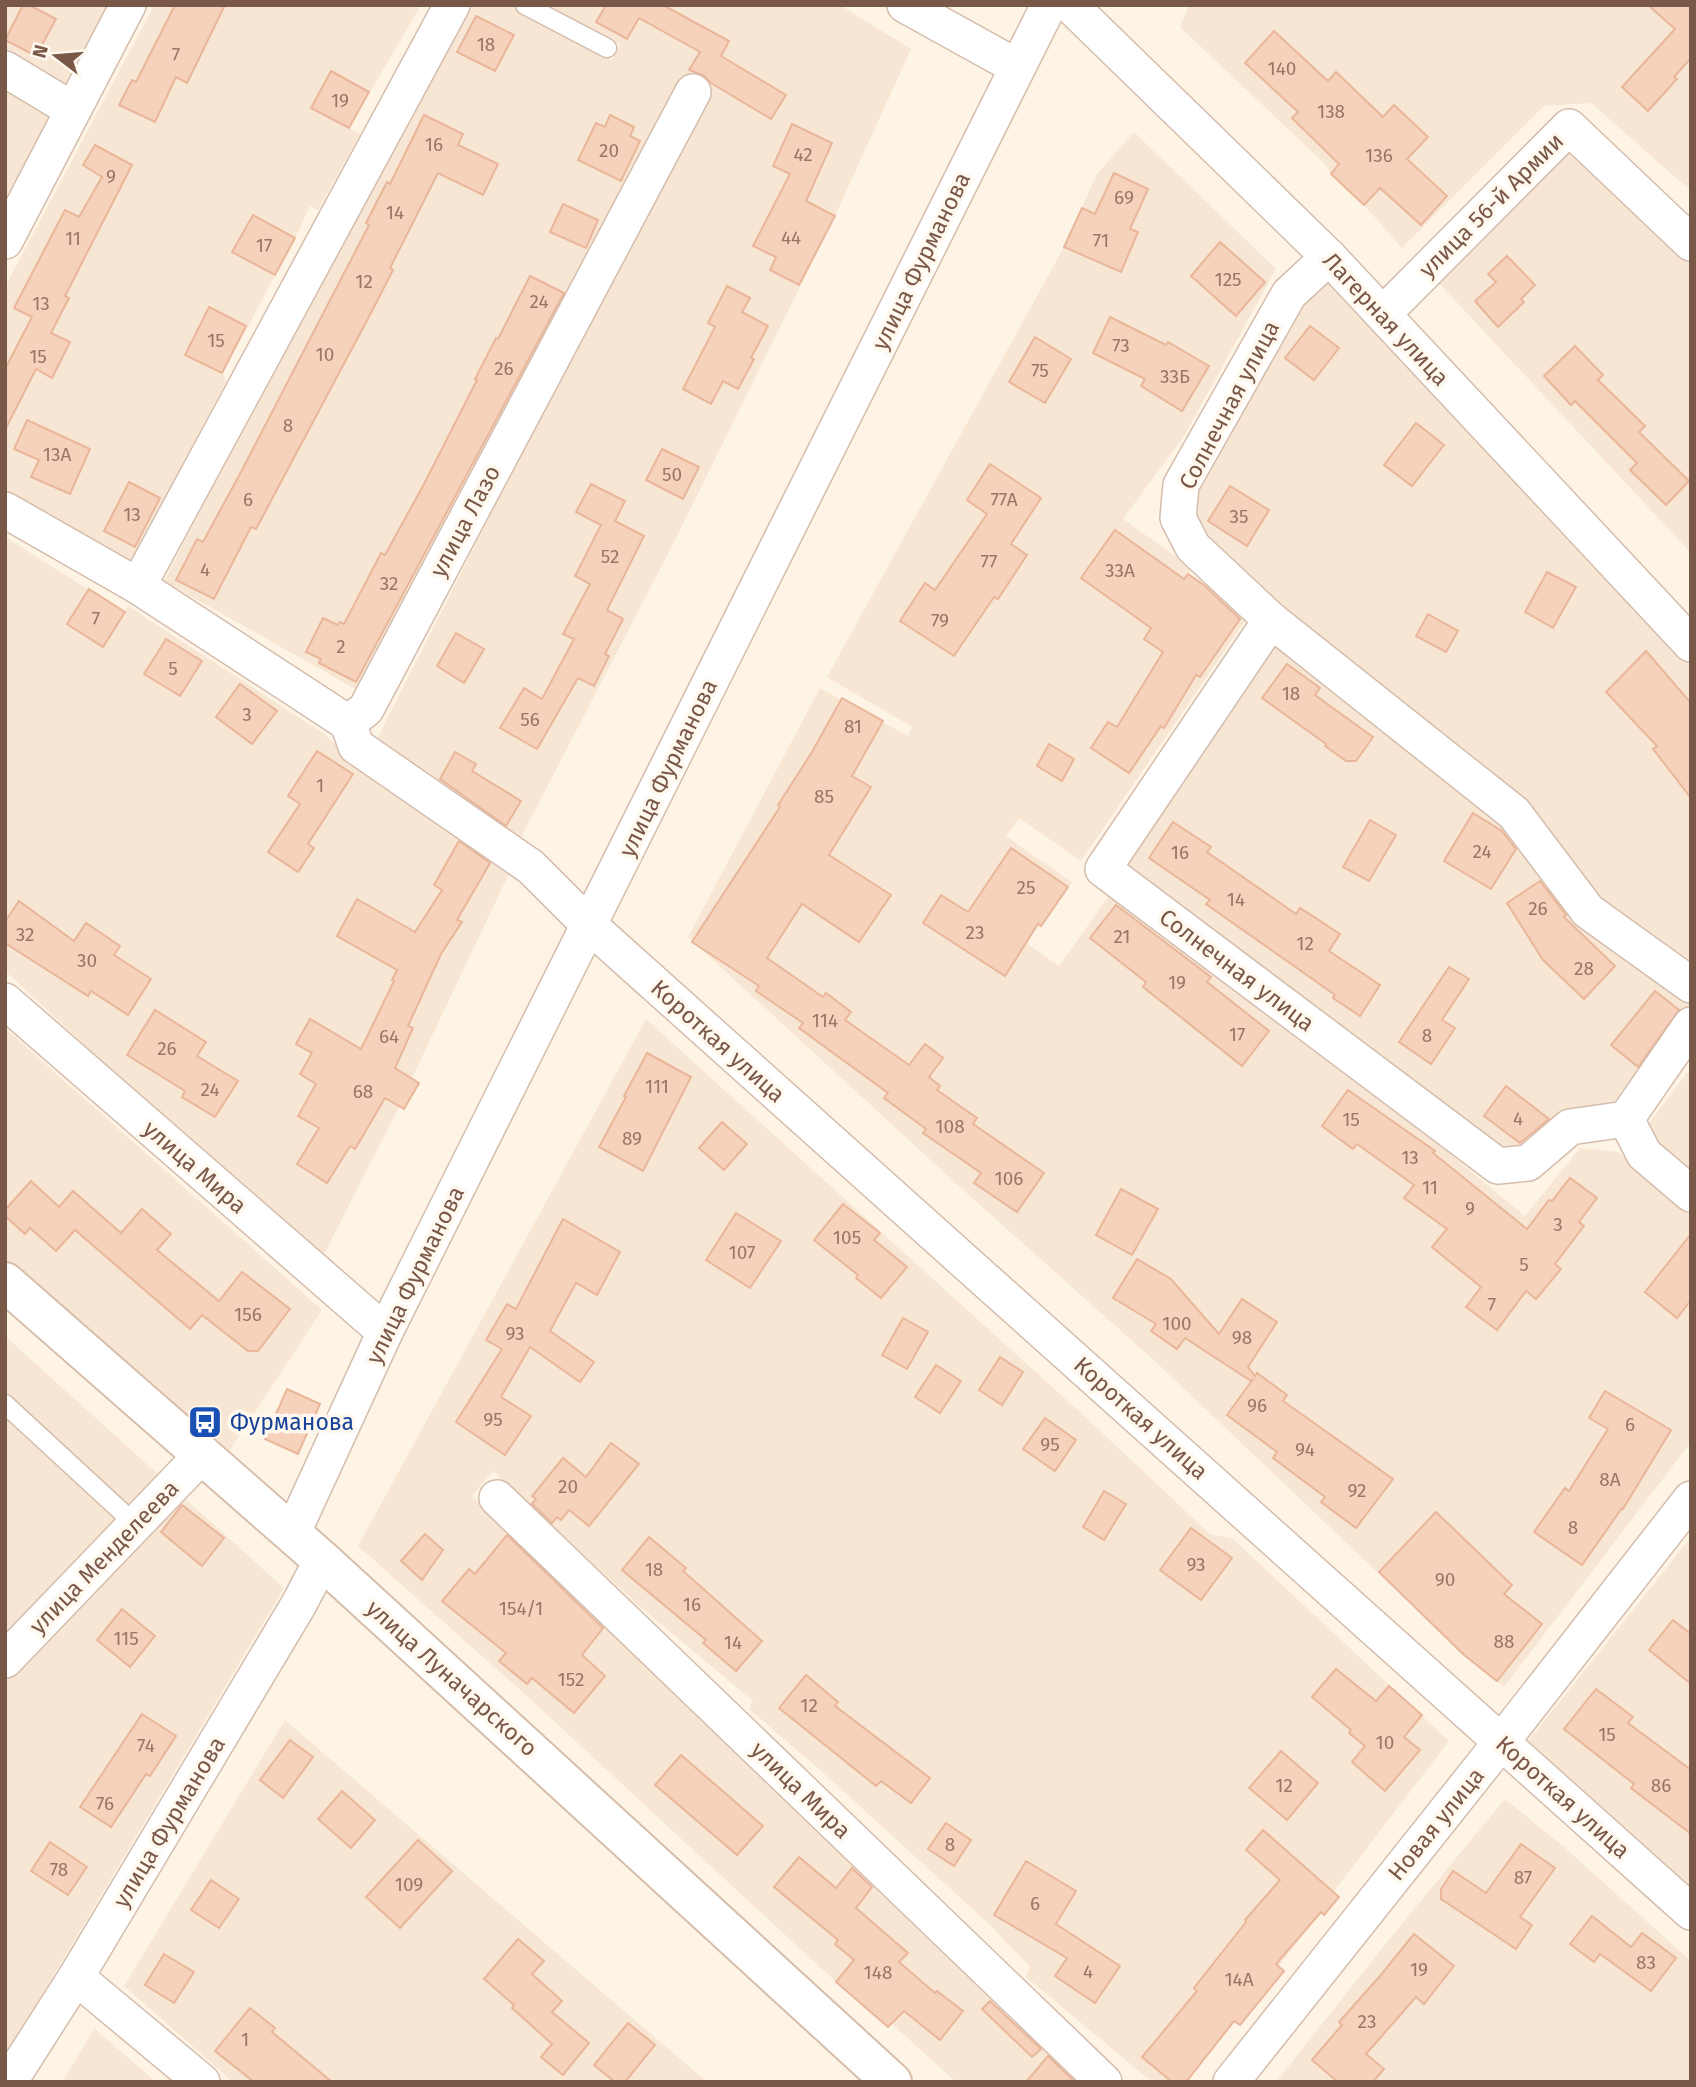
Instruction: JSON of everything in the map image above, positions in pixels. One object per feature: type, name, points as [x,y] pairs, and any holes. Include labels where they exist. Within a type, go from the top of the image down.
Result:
[{"type":"main road","name":"улица Луначарского","points":[[5,1282],[322,1560],[892,2082]]},
{"type":"street","points":[[5,241],[128,5]]},
{"type":"street","points":[[138,586],[452,5]]},
{"type":"street","points":[[905,5],[1017,67]]},
{"type":"street","name":"улица Фурманова","points":[[292,1534],[385,1332],[1049,5]]},
{"type":"street","name":"Лагерная улица","points":[[1070,5],[1329,257],[1691,645]]},
{"type":"street","points":[[5,69],[74,110]]},
{"type":"street","name":"улица Лазо","points":[[348,723],[366,709],[693,92]]},
{"type":"street","name":"улица 56-й Армии","points":[[1383,314],[1569,127],[1691,243]]},
{"type":"street","name":"Солнечная улица","points":[[1329,257],[1289,294],[1181,485],[1178,518],[1193,547],[1271,620],[1514,813],[1588,911],[1691,985]]},
{"type":"street","points":[[5,510],[138,586],[348,723]]},
{"type":"street","name":"Солнечная улица","points":[[1271,620],[1103,869],[1498,1166],[1528,1163],[1570,1127],[1626,1119]]},
{"type":"street","name":"Короткая улица","points":[[348,723],[356,746],[531,867],[590,926],[1691,1912]]},
{"type":"street","name":"улица Мира","points":[[5,1001],[385,1332]]},
{"type":"street","points":[[1691,1025],[1626,1119],[1644,1154],[1691,1194]]},
{"type":"street","name":"улица Менделеева","points":[[5,1660],[202,1455]]},
{"type":"street","name":"улица Мира","points":[[498,1498],[1104,2082]]},
{"type":"street","name":"Новая улица","points":[[1231,2082],[1691,1499]]},
{"type":"street","name":"улица Фурманова","points":[[9,2082],[76,1978],[299,1604],[322,1560]]},
{"type":"street","points":[[76,1978],[202,2082]]},
{"type":"lane","points":[[525,5],[607,48]]},
{"type":"lane","points":[[5,1404],[135,1524]]},
{"type":"shaded area","points":[[5,5],[119,5],[73,97],[5,58]]},
{"type":"shaded area","points":[[154,5],[421,5],[349,128],[360,134],[318,210],[310,206],[223,373],[226,382],[129,565],[5,496],[5,287]]},
{"type":"shaded area","points":[[463,5],[509,5],[612,60],[620,45],[545,5],[840,5],[911,49],[835,216],[673,544],[516,847],[370,753],[704,92],[359,691],[164,581]]},
{"type":"shaded area","points":[[1189,5],[1691,5],[1691,191],[1591,103],[1544,106],[1402,248],[1364,205],[1331,174],[1326,165],[1180,27]]},
{"type":"shaded area","points":[[5,76],[63,110],[5,223]]},
{"type":"shaded area","points":[[1134,132],[1276,269],[1184,436],[1123,519],[1192,568],[1188,574],[1249,615],[1081,861],[1019,818],[1006,836],[1073,883],[1067,887],[1041,926],[984,888],[973,905],[1059,966],[1111,893],[1395,1109],[1525,1216],[1580,1148],[1618,1152],[1691,1210],[1691,1442],[1504,1687],[1454,1645],[1157,1363],[962,1189],[688,937],[820,688],[908,736],[912,727],[827,677],[1064,247],[1097,174]]},
{"type":"shaded area","points":[[1567,150],[1691,262],[1691,553],[1434,278]]},
{"type":"shaded area","points":[[1321,280],[1336,285],[1691,659],[1691,971],[1601,911],[1536,811],[1198,536],[1187,510],[1268,352]]},
{"type":"shaded area","points":[[5,537],[124,612],[128,606],[324,734],[366,772],[514,863],[412,1078],[419,1083],[404,1109],[399,1107],[321,1260],[294,1239],[5,971]]},
{"type":"shaded area","points":[[1272,637],[1508,818],[1691,999],[1691,1017],[1620,1110],[1524,1154],[1496,1152],[1128,876],[1128,851]]},
{"type":"shaded area","points":[[646,1019],[1081,1413],[1210,1534],[1233,1539],[1449,1741],[1334,1891],[1340,1897],[1324,1915],[1320,1912],[1279,1966],[1284,1971],[1240,2025],[1235,2022],[1186,2082],[1152,2082],[1026,1977],[1030,1967],[989,1924],[749,1709],[753,1701],[638,1605],[493,1471],[472,1496],[1091,2082],[956,2082],[892,2024],[888,2027],[836,1982],[529,1698],[358,1546]]},
{"type":"shaded area","points":[[5,1028],[322,1310],[224,1459],[5,1258]]},
{"type":"shaded area","points":[[1691,1068],[1691,1182],[1652,1148],[1646,1127]]},
{"type":"shaded area","points":[[5,1336],[284,1588],[5,2057]]},
{"type":"shaded area","points":[[1691,1537],[1691,1906],[1526,1744]]},
{"type":"shaded area","points":[[285,1720],[707,2082],[233,2082],[124,1986]]},
{"type":"shaded area","points":[[1505,1799],[1564,1847],[1691,1961],[1691,2082],[1276,2082],[1391,1937]]},
{"type":"shaded area","points":[[95,2029],[156,2082],[62,2082]]},
{"type":"building","points":[[23,5],[29,5],[56,19],[36,56],[5,40]]},
{"type":"building","points":[[175,5],[225,5],[187,83],[176,77],[155,122],[119,105],[132,80],[136,82]]},
{"type":"building","points":[[606,5],[663,5],[729,41],[721,56],[786,95],[771,119],[711,83],[703,75],[689,70],[700,52],[639,18],[627,39],[596,22]]},
{"type":"building","points":[[1648,5],[1691,5],[1691,58],[1674,77],[1677,79],[1648,111],[1622,87],[1675,29]]},
{"type":"building","points":[[476,16],[514,35],[495,71],[457,52]]},
{"type":"building","points":[[1274,31],[1328,81],[1336,72],[1383,117],[1394,105],[1428,137],[1407,159],[1447,196],[1421,225],[1380,188],[1364,205],[1331,174],[1339,164],[1292,118],[1298,112],[1245,63]]},
{"type":"building","points":[[331,71],[369,92],[349,128],[311,108]]},
{"type":"building","points":[[424,115],[463,134],[458,145],[498,164],[483,195],[438,173],[390,268],[393,270],[372,311],[256,529],[251,527],[214,599],[176,580],[197,539],[203,542],[242,470],[369,225],[366,223],[387,182],[390,184]]},
{"type":"building","points":[[610,115],[634,127],[630,136],[640,141],[621,181],[578,160],[596,123],[605,127]]},
{"type":"building","points":[[792,124],[832,143],[806,201],[835,216],[799,285],[770,270],[776,257],[753,246],[790,174],[773,166]]},
{"type":"building","points":[[95,145],[132,165],[65,296],[69,298],[51,333],[70,342],[52,378],[36,369],[5,430],[5,369],[32,317],[14,308],[65,210],[79,217],[102,177],[83,165]]},
{"type":"building","points":[[1114,173],[1148,189],[1130,229],[1138,232],[1121,272],[1064,247],[1082,208],[1095,214]]},
{"type":"building","points":[[563,204],[598,220],[586,248],[550,232]]},
{"type":"building","points":[[253,215],[295,238],[275,275],[232,252]]},
{"type":"building","points":[[1220,242],[1265,282],[1236,316],[1191,276]]},
{"type":"building","points":[[1507,256],[1535,285],[1521,299],[1524,302],[1498,327],[1475,301],[1496,282],[1488,274]]},
{"type":"building","points":[[530,276],[564,293],[356,682],[319,663],[321,659],[306,652],[323,618],[338,625],[340,622],[344,624],[381,553],[385,555],[424,484],[477,380],[475,379]]},
{"type":"building","points":[[727,286],[750,298],[742,312],[768,326],[738,389],[723,381],[711,404],[683,389],[715,327],[708,323]]},
{"type":"building","points":[[209,307],[246,326],[222,373],[185,355]]},
{"type":"building","points":[[1110,317],[1166,345],[1168,342],[1209,366],[1182,411],[1141,386],[1145,379],[1093,353]]},
{"type":"building","points":[[1310,326],[1339,348],[1314,380],[1285,358]]},
{"type":"building","points":[[1035,337],[1071,359],[1045,403],[1009,382]]},
{"type":"building","points":[[1575,346],[1603,375],[1598,380],[1645,426],[1639,432],[1689,481],[1666,505],[1630,470],[1637,463],[1575,401],[1571,405],[1544,376]]},
{"type":"building","points":[[27,420],[90,449],[70,494],[31,477],[39,460],[14,449]]},
{"type":"building","points":[[1416,423],[1444,445],[1412,486],[1384,465]]},
{"type":"building","points":[[662,449],[699,467],[683,499],[646,480]]},
{"type":"building","points":[[990,464],[1041,498],[1011,544],[1027,555],[998,599],[994,597],[954,656],[900,621],[925,583],[935,590],[987,514],[967,500]]},
{"type":"building","points":[[129,482],[160,498],[135,547],[104,531]]},
{"type":"building","points":[[591,484],[625,501],[615,521],[644,536],[607,610],[623,619],[605,654],[609,656],[594,686],[578,678],[537,749],[500,728],[524,688],[542,699],[574,639],[563,634],[590,584],[575,576],[601,525],[576,512]]},
{"type":"building","points":[[1230,486],[1269,510],[1247,546],[1208,521]]},
{"type":"building","points":[[1115,530],[1184,579],[1188,574],[1204,585],[1240,619],[1200,677],[1196,675],[1164,728],[1161,726],[1129,773],[1091,748],[1108,722],[1117,727],[1163,652],[1144,639],[1151,628],[1081,578]]},
{"type":"building","points":[[1547,572],[1576,587],[1553,628],[1525,612]]},
{"type":"building","points":[[89,589],[125,612],[103,647],[67,624]]},
{"type":"building","points":[[1428,614],[1458,631],[1446,652],[1416,636]]},
{"type":"building","points":[[456,633],[484,649],[464,683],[437,666]]},
{"type":"building","points":[[166,639],[202,661],[180,696],[144,674]]},
{"type":"building","points":[[1646,651],[1691,703],[1691,798],[1653,749],[1657,746],[1606,692]]},
{"type":"building","points":[[1287,664],[1320,688],[1315,695],[1373,737],[1356,761],[1346,761],[1262,698]]},
{"type":"building","points":[[240,684],[277,711],[252,744],[216,717]]},
{"type":"building","points":[[842,698],[883,721],[852,776],[871,787],[829,855],[891,895],[859,942],[802,904],[767,958],[823,997],[826,993],[851,1012],[845,1020],[909,1065],[925,1044],[943,1058],[929,1077],[940,1086],[937,1090],[977,1118],[973,1124],[1044,1173],[1017,1212],[974,1183],[981,1173],[923,1133],[926,1129],[884,1098],[888,1093],[799,1028],[803,1023],[756,991],[759,986],[692,942],[780,807],[778,805]]},
{"type":"building","points":[[1049,744],[1074,759],[1062,781],[1037,766]]},
{"type":"building","points":[[317,751],[353,774],[308,844],[314,848],[298,872],[268,852],[300,804],[288,796]]},
{"type":"building","points":[[455,752],[476,764],[472,771],[521,801],[506,826],[440,779]]},
{"type":"building","points":[[1473,813],[1502,831],[1516,849],[1491,889],[1444,861]]},
{"type":"building","points":[[1370,820],[1396,835],[1369,881],[1343,867]]},
{"type":"building","points":[[1173,822],[1211,847],[1207,852],[1296,914],[1300,908],[1340,934],[1329,951],[1380,985],[1360,1016],[1333,998],[1335,995],[1206,904],[1210,900],[1149,858]]},
{"type":"building","points":[[459,841],[490,863],[457,920],[462,922],[441,954],[408,1026],[413,1028],[395,1068],[419,1083],[404,1109],[385,1098],[355,1149],[350,1146],[327,1183],[297,1164],[319,1128],[298,1116],[316,1084],[300,1074],[312,1053],[296,1044],[310,1019],[361,1049],[397,970],[337,936],[357,899],[415,932],[442,890],[434,885]]},
{"type":"building","points":[[1011,848],[1068,887],[1041,926],[1038,924],[1005,976],[923,923],[941,895],[968,912]]},
{"type":"building","points":[[1540,881],[1566,915],[1564,917],[1615,966],[1584,999],[1543,960],[1507,903]]},
{"type":"building","points":[[19,901],[74,941],[86,923],[120,946],[114,955],[151,979],[128,1015],[91,991],[88,996],[5,943],[5,922]]},
{"type":"building","points":[[1116,905],[1211,977],[1207,982],[1269,1031],[1242,1066],[1143,987],[1146,982],[1090,938]]},
{"type":"building","points":[[1449,967],[1469,979],[1442,1020],[1455,1028],[1431,1064],[1399,1042]]},
{"type":"building","points":[[1655,991],[1679,1010],[1638,1067],[1611,1045]]},
{"type":"building","points":[[155,1010],[206,1042],[197,1056],[238,1081],[215,1117],[182,1097],[185,1091],[127,1055]]},
{"type":"building","points":[[647,1053],[691,1077],[643,1171],[599,1147]]},
{"type":"building","points":[[1506,1086],[1549,1119],[1520,1143],[1484,1116]]},
{"type":"building","points":[[1348,1090],[1435,1151],[1433,1153],[1527,1229],[1570,1178],[1597,1198],[1579,1222],[1584,1226],[1555,1264],[1561,1269],[1536,1299],[1526,1291],[1497,1330],[1466,1307],[1481,1287],[1432,1247],[1447,1229],[1404,1198],[1414,1185],[1357,1144],[1353,1149],[1322,1126]]},
{"type":"building","points":[[722,1122],[747,1144],[724,1170],[699,1148]]},
{"type":"building","points":[[31,1181],[59,1207],[73,1191],[121,1233],[142,1209],[171,1234],[157,1250],[219,1301],[242,1272],[290,1309],[258,1351],[248,1351],[202,1315],[190,1329],[75,1230],[56,1251],[30,1228],[25,1234],[5,1216],[5,1210]]},
{"type":"building","points":[[1121,1189],[1158,1209],[1132,1255],[1096,1235]]},
{"type":"building","points":[[843,1204],[880,1233],[874,1240],[907,1267],[881,1298],[856,1278],[858,1275],[814,1240]]},
{"type":"building","points":[[736,1213],[781,1241],[750,1288],[706,1260]]},
{"type":"building","points":[[563,1219],[620,1252],[597,1295],[576,1283],[550,1331],[594,1362],[580,1382],[530,1347],[501,1397],[531,1416],[505,1455],[456,1422],[502,1349],[486,1340],[507,1304],[516,1309]]},
{"type":"building","points":[[1691,1234],[1691,1300],[1677,1318],[1645,1292]]},
{"type":"building","points":[[1137,1259],[1171,1279],[1219,1334],[1242,1299],[1277,1322],[1248,1367],[1255,1376],[1257,1373],[1287,1395],[1283,1401],[1393,1479],[1356,1528],[1321,1502],[1325,1497],[1273,1458],[1277,1452],[1227,1415],[1253,1379],[1251,1381],[1185,1338],[1177,1349],[1151,1331],[1156,1324],[1113,1298]]},
{"type":"building","points":[[903,1318],[928,1332],[907,1369],[882,1355]]},
{"type":"building","points":[[1000,1357],[1023,1372],[1002,1405],[979,1390]]},
{"type":"building","points":[[936,1365],[961,1381],[940,1413],[915,1397]]},
{"type":"building","points":[[287,1389],[320,1404],[298,1454],[265,1439]]},
{"type":"building","points":[[1605,1391],[1671,1430],[1623,1509],[1582,1565],[1534,1532],[1565,1488],[1569,1491],[1608,1429],[1589,1418]]},
{"type":"building","points":[[1045,1418],[1076,1440],[1055,1471],[1023,1449]]},
{"type":"building","points":[[611,1443],[639,1464],[589,1526],[569,1510],[561,1520],[557,1517],[552,1523],[532,1504],[536,1499],[532,1496],[563,1458],[586,1477]]},
{"type":"building","points":[[1104,1491],[1126,1504],[1104,1540],[1083,1527]]},
{"type":"building","points":[[182,1505],[224,1538],[202,1566],[161,1532]]},
{"type":"building","points":[[1436,1512],[1512,1585],[1504,1594],[1542,1624],[1497,1681],[1464,1655],[1379,1572]]},
{"type":"building","points":[[1191,1528],[1232,1558],[1201,1600],[1160,1570]]},
{"type":"building","points":[[425,1534],[443,1550],[422,1580],[401,1561]]},
{"type":"building","points":[[507,1535],[603,1628],[582,1655],[605,1676],[574,1713],[532,1678],[527,1684],[499,1661],[506,1653],[442,1601],[469,1569],[475,1574]]},
{"type":"building","points":[[649,1537],[686,1568],[683,1571],[762,1641],[736,1671],[703,1643],[706,1640],[622,1570]]},
{"type":"building","points":[[122,1609],[155,1636],[130,1667],[97,1640]]},
{"type":"building","points":[[1673,1620],[1691,1634],[1691,1684],[1649,1650]]},
{"type":"building","points":[[1336,1669],[1376,1701],[1389,1686],[1422,1715],[1404,1737],[1420,1750],[1385,1791],[1352,1762],[1365,1746],[1349,1733],[1351,1730],[1312,1697]]},
{"type":"building","points":[[806,1675],[838,1702],[835,1706],[930,1778],[911,1803],[881,1781],[876,1786],[779,1708]]},
{"type":"building","points":[[1596,1689],[1633,1717],[1628,1723],[1691,1770],[1691,1834],[1631,1788],[1634,1784],[1564,1729]]},
{"type":"building","points":[[142,1714],[176,1736],[150,1776],[146,1774],[111,1827],[80,1807]]},
{"type":"building","points":[[290,1740],[313,1757],[283,1798],[260,1780]]},
{"type":"building","points":[[1281,1751],[1318,1783],[1287,1820],[1249,1788]]},
{"type":"building","points":[[681,1755],[763,1826],[737,1855],[655,1785]]},
{"type":"building","points":[[342,1791],[375,1820],[351,1848],[318,1819]]},
{"type":"building","points":[[946,1823],[971,1840],[954,1866],[928,1849]]},
{"type":"building","points":[[1263,1830],[1339,1897],[1324,1915],[1321,1912],[1276,1964],[1284,1971],[1240,2025],[1234,2021],[1186,2082],[1172,2082],[1142,2057],[1197,1991],[1194,1988],[1245,1920],[1280,1880],[1246,1850]]},
{"type":"building","points":[[418,1840],[452,1871],[400,1928],[366,1897]]},
{"type":"building","points":[[50,1842],[87,1867],[68,1895],[31,1871]]},
{"type":"building","points":[[1521,1844],[1555,1868],[1520,1917],[1532,1925],[1516,1949],[1441,1899],[1441,1889],[1453,1871],[1486,1893]]},
{"type":"building","points":[[799,1857],[836,1888],[852,1868],[872,1887],[856,1908],[908,1953],[899,1962],[935,1993],[937,1991],[963,2011],[940,2040],[904,2011],[888,2027],[836,1982],[854,1960],[835,1944],[838,1940],[774,1887]]},
{"type":"building","points":[[1026,1861],[1076,1891],[1056,1924],[1120,1966],[1095,2003],[1055,1976],[1067,1958],[994,1915]]},
{"type":"building","points":[[211,1880],[239,1899],[219,1928],[191,1910]]},
{"type":"building","points":[[1592,1916],[1631,1947],[1642,1933],[1676,1958],[1651,1991],[1600,1954],[1594,1962],[1570,1944]]},
{"type":"building","points":[[1414,1934],[1454,1966],[1424,2004],[1416,1997],[1366,2054],[1384,2069],[1373,2082],[1338,2082],[1312,2060],[1342,2025],[1339,2022]]},
{"type":"building","points":[[518,1939],[544,1961],[532,1974],[562,2001],[552,2012],[589,2043],[563,2075],[541,2057],[552,2044],[484,1979]]},
{"type":"building","points":[[164,1954],[194,1972],[174,2003],[145,1985]]},
{"type":"building","points":[[990,2001],[1041,2049],[1032,2057],[982,2009]]},
{"type":"building","points":[[250,2008],[275,2028],[272,2032],[332,2082],[254,2082],[215,2051]]},
{"type":"building","points":[[628,2023],[655,2045],[625,2082],[615,2082],[594,2065]]},
{"type":"building","points":[[1048,2056],[1075,2082],[1026,2082]]},
{"type":"place","name":"Фурманова","points":[[205,1422]]}]
